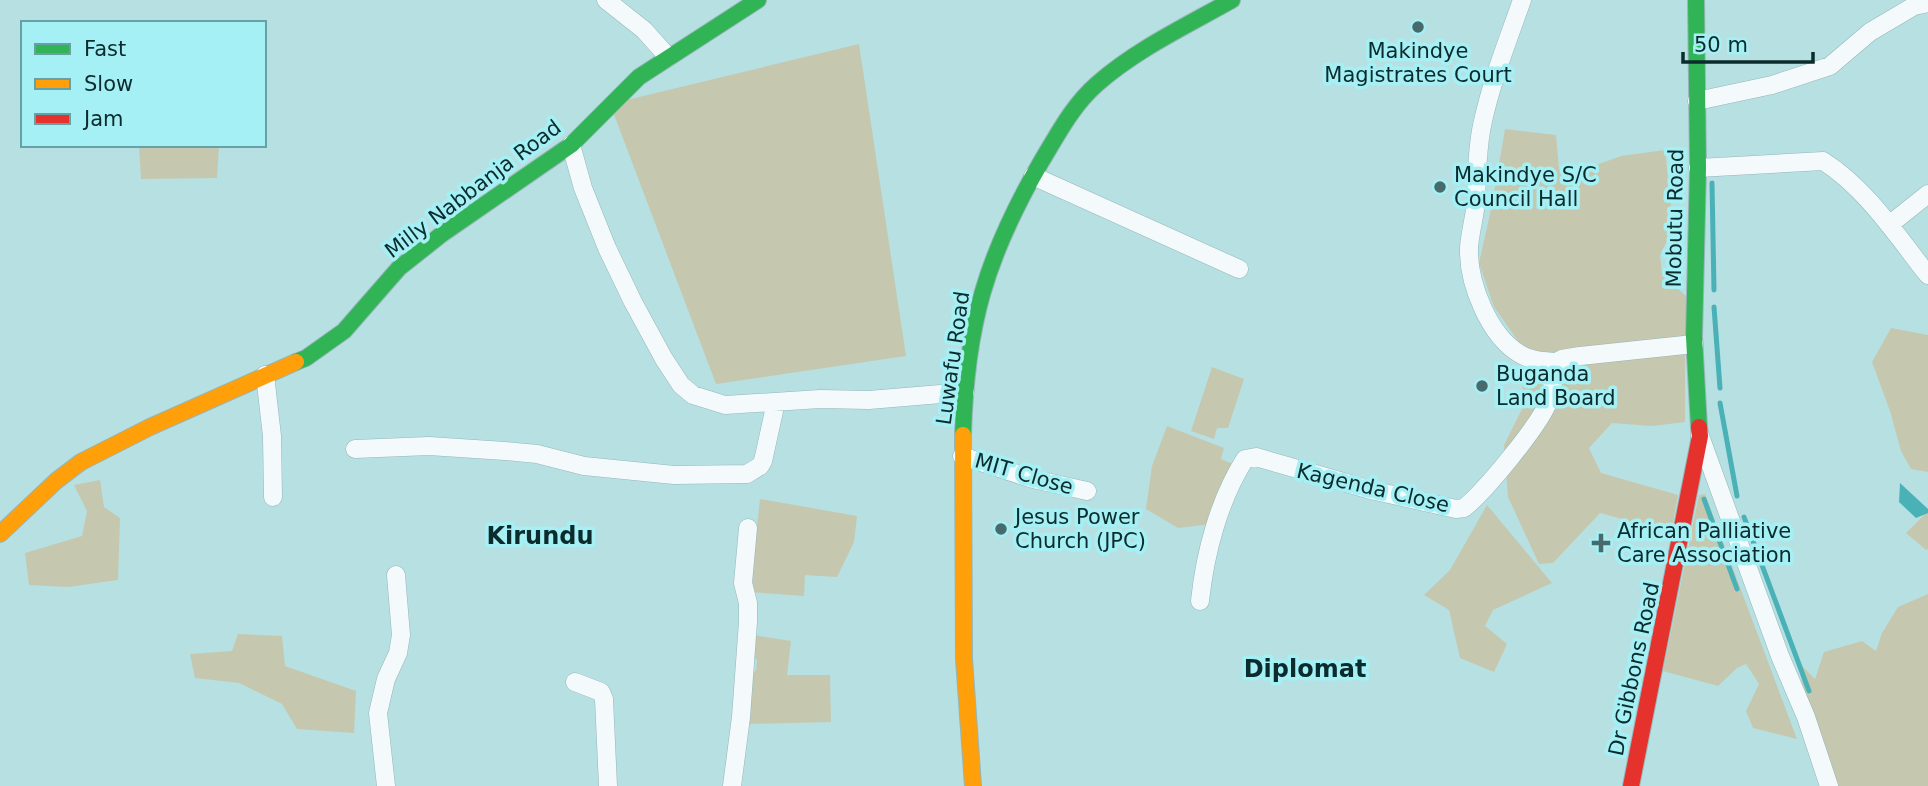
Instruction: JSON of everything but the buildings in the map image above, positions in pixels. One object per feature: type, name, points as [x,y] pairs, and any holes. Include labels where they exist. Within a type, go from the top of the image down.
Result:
[{"type":"street","points":[[606,0],[644,30],[667,57]]},
{"type":"street","name":"Milly Nabbanja Road","points":[[0,534],[56,481],[81,462],[306,358],[329,343],[344,331],[399,268],[442,234],[571,145],[639,77],[735,6],[758,0]]},
{"type":"street","name":"Luwafu Road","points":[[973,786],[965,708],[962,456],[965,392],[976,311],[983,289],[999,245],[1033,176],[1078,103],[1127,59],[1232,0]]},
{"type":"street","points":[[1522,0],[1495,74],[1482,124],[1475,213],[1469,249],[1473,282],[1485,313],[1502,337],[1519,354],[1534,361],[1556,362],[1580,356],[1694,344]]},
{"type":"street","name":"Mobutu Road","points":[[1696,0],[1698,168],[1694,344],[1700,436]]},
{"type":"street","points":[[1698,102],[1772,85],[1830,65],[1870,32],[1914,6],[1928,3]]},
{"type":"street","points":[[571,145],[583,188],[607,248],[664,359],[681,385],[694,395],[725,405],[869,400],[965,392]]},
{"type":"street","points":[[1698,168],[1822,161],[1837,170],[1889,225],[1928,275]]},
{"type":"street","points":[[1033,176],[1238,269]]},
{"type":"street","points":[[1889,225],[1928,194]]},
{"type":"street","name":"Kagenda Close","points":[[1200,601],[1204,568],[1217,521],[1245,459],[1256,457],[1371,490],[1456,509],[1464,508],[1502,467],[1542,414],[1549,399],[1556,362]]},
{"type":"street","points":[[265,375],[272,436],[273,497]]},
{"type":"street","points":[[355,449],[442,447],[537,454],[584,466],[674,475],[747,474],[760,467],[763,461],[776,402]]},
{"type":"street","points":[[1700,436],[1780,656],[1806,716],[1829,786]]},
{"type":"street","name":"Dr Gibbons Road","points":[[1631,786],[1700,436]]},
{"type":"street","name":"MIT Close","points":[[962,456],[1033,479],[1087,491]]},
{"type":"street","points":[[732,786],[741,717],[748,622],[748,603],[743,583],[748,528]]},
{"type":"street","points":[[386,786],[378,713],[386,679],[398,653],[401,635],[396,575]]},
{"type":"street","points":[[575,682],[601,692],[604,699],[608,786]]},
{"type":"green space","points":[[859,44],[906,356],[716,384],[610,104]]},
{"type":"green space","points":[[1505,129],[1556,135],[1559,169],[1566,176],[1621,156],[1665,150],[1671,233],[1660,255],[1662,274],[1687,297],[1687,337],[1545,355],[1523,348],[1494,307],[1479,263]]},
{"type":"green space","points":[[139,147],[219,147],[217,178],[141,179]]},
{"type":"green space","points":[[1891,328],[1928,335],[1928,472],[1911,469],[1901,451],[1872,362]]},
{"type":"green space","points":[[1685,352],[1685,422],[1652,426],[1612,423],[1589,448],[1601,473],[1678,495],[1673,523],[1655,528],[1600,513],[1553,563],[1539,564],[1508,497],[1504,445],[1523,407],[1522,372]]},
{"type":"green space","points":[[1212,367],[1244,379],[1228,428],[1217,428],[1214,439],[1191,431]]},
{"type":"green space","points":[[1167,426],[1224,448],[1221,459],[1235,465],[1211,524],[1178,528],[1146,509],[1152,466]]},
{"type":"green space","points":[[100,480],[104,507],[120,518],[118,580],[68,587],[29,585],[25,553],[82,536],[87,511],[74,485]]},
{"type":"green space","points":[[1705,494],[1797,739],[1753,728],[1746,711],[1759,684],[1746,664],[1737,668],[1718,686],[1663,671],[1699,495]]},
{"type":"green space","points":[[760,499],[857,516],[854,542],[837,577],[805,575],[804,596],[750,592]]},
{"type":"green space","points":[[1487,505],[1552,583],[1493,610],[1485,626],[1507,644],[1494,672],[1460,658],[1449,610],[1424,595],[1450,570]]},
{"type":"green space","points":[[1928,511],[1928,549],[1926,550],[1906,533]]},
{"type":"green space","points":[[1928,594],[1928,786],[1837,786],[1801,715],[1802,666],[1815,679],[1824,652],[1862,641],[1876,651],[1882,633],[1898,607]]},
{"type":"green space","points":[[238,634],[282,636],[285,666],[356,691],[354,733],[297,729],[282,704],[239,683],[195,678],[190,654],[232,651]]},
{"type":"green space","points":[[753,635],[791,641],[787,675],[830,675],[831,722],[748,724],[751,676],[756,670],[757,660],[750,655]]},
{"type":"water","points":[[1900,483],[1928,509],[1928,513],[1916,518],[1899,502]]},
{"type":"waterway","points":[[1712,183],[1714,290]]},
{"type":"waterway","points":[[1714,307],[1720,388]]},
{"type":"waterway","points":[[1720,403],[1737,496]]},
{"type":"waterway","points":[[1704,499],[1737,589]]},
{"type":"waterway","points":[[1744,517],[1809,691]]},
{"type":"traffic: fast","points":[[296,362],[344,331],[399,268],[442,234],[571,145],[639,77],[758,0]]},
{"type":"traffic: fast","points":[[963,435],[969,359],[982,293],[1006,229],[1060,131],[1080,102],[1112,71],[1232,0]]},
{"type":"traffic: fast","points":[[1696,0],[1698,168],[1694,337],[1699,427]]},
{"type":"traffic: slow","points":[[0,534],[56,481],[81,462],[150,427],[296,362]]},
{"type":"traffic: slow","points":[[963,435],[964,659],[973,786]]},
{"type":"traffic: jam","points":[[1631,786],[1700,436],[1699,427]]},
{"type":"place","name":"Makindye Magistrates Court","points":[[1418,27]]},
{"type":"place","name":"Makindye S/C Council Hall","points":[[1440,187]]},
{"type":"place","name":"Buganda Land Board","points":[[1482,386]]},
{"type":"place","name":"Jesus Power Church (JPC)","points":[[1001,529]]},
{"type":"place","name":"African Palliative Care Association","points":[[1601,543]]},
{"type":"district","name":"Kirundu","points":[[540,536]]},
{"type":"district","name":"Diplomat","points":[[1305,669]]}]
